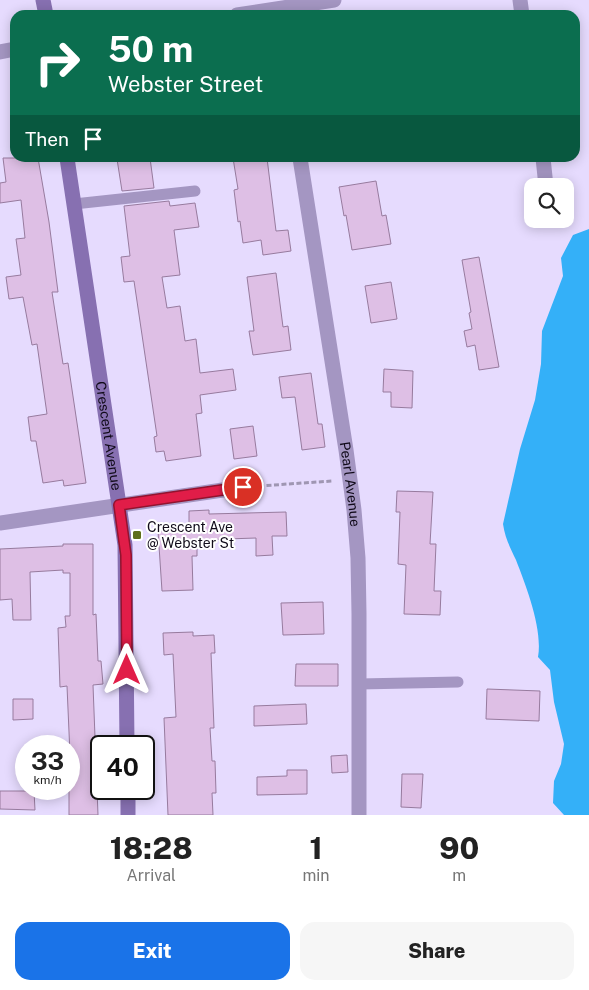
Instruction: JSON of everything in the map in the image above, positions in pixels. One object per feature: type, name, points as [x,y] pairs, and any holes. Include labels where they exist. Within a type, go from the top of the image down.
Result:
[{"type":"street","points":[[276,8],[334,0]]},
{"type":"street","name":"Crescent Avenue","points":[[68,162],[126,555],[127,735]]},
{"type":"street","name":"Pearl Avenue","points":[[301,162],[350,478],[358,558],[359,815]]},
{"type":"street","points":[[543,162],[545,178]]},
{"type":"street","points":[[0,523],[243,487]]},
{"type":"street","points":[[128,800],[128,815]]},
{"type":"lane","points":[[74,204],[195,191]]},
{"type":"lane","points":[[359,684],[458,682]]},
{"type":"path","points":[[243,487],[313,483]]},
{"type":"water","points":[[589,229],[589,815],[564,815],[553,803],[554,781],[561,764],[564,744],[554,702],[550,670],[538,657],[538,634],[533,608],[520,570],[506,538],[503,524],[520,449],[535,400],[541,364],[542,331],[563,276],[561,258],[573,235]]},
{"type":"building","points":[[3,158],[10,158],[10,162],[39,162],[58,292],[52,292],[63,364],[68,363],[86,483],[64,486],[63,480],[43,483],[36,441],[31,441],[28,417],[47,414],[37,344],[32,345],[23,297],[9,299],[6,277],[21,275],[16,239],[25,238],[21,200],[0,203],[0,183],[6,182]]},
{"type":"building","points":[[117,162],[151,162],[154,188],[122,191]]},
{"type":"building","points":[[234,162],[267,162],[276,231],[288,230],[291,251],[263,255],[261,240],[243,243],[234,190],[238,189]]},
{"type":"building","points":[[376,181],[382,216],[386,215],[391,244],[352,250],[339,187]]},
{"type":"building","points":[[169,201],[170,206],[195,203],[199,227],[174,230],[180,275],[162,277],[167,308],[180,306],[185,341],[196,339],[200,373],[233,369],[236,390],[200,395],[202,413],[196,414],[201,456],[166,461],[164,451],[156,452],[154,437],[157,436],[134,281],[124,282],[121,257],[130,256],[124,206]]},
{"type":"building","points":[[479,257],[499,367],[479,370],[475,345],[467,347],[464,331],[472,329],[462,260]]},
{"type":"building","points":[[276,273],[283,327],[288,326],[291,350],[253,355],[249,331],[254,331],[247,277]]},
{"type":"building","points":[[391,282],[397,319],[371,323],[365,286]]},
{"type":"building","points":[[384,369],[413,371],[412,408],[391,407],[391,392],[383,392]]},
{"type":"building","points":[[311,373],[318,424],[322,424],[325,447],[302,450],[295,397],[282,398],[279,377]]},
{"type":"building","points":[[253,426],[257,456],[234,459],[230,429]]},
{"type":"building","points":[[397,491],[433,492],[430,544],[436,544],[434,591],[441,591],[440,615],[404,614],[406,565],[398,564],[400,512],[396,512]]},
{"type":"building","points":[[209,510],[209,514],[286,512],[287,536],[272,536],[273,555],[256,556],[256,538],[197,540],[197,556],[192,556],[193,590],[162,591],[158,531],[189,530],[189,511]]},
{"type":"building","points":[[63,544],[93,544],[93,615],[96,614],[98,661],[101,661],[103,684],[93,685],[95,735],[90,735],[90,800],[97,800],[98,815],[69,815],[69,800],[80,800],[80,735],[69,735],[67,686],[60,687],[58,628],[66,627],[65,616],[70,616],[70,573],[63,573],[63,570],[30,572],[31,620],[13,620],[12,599],[0,600],[0,549],[63,546]]},
{"type":"building","points":[[323,602],[324,634],[283,635],[281,603]]},
{"type":"building","points":[[193,632],[193,636],[214,635],[215,653],[211,653],[214,728],[210,728],[212,761],[215,761],[216,793],[212,793],[213,815],[168,815],[164,718],[176,717],[173,654],[164,655],[163,633]]},
{"type":"building","points":[[296,664],[338,664],[338,686],[295,686]]},
{"type":"building","points":[[487,689],[540,691],[539,721],[486,719]]},
{"type":"building","points":[[13,699],[33,699],[33,719],[13,720]]},
{"type":"building","points":[[306,704],[307,724],[254,726],[254,706]]},
{"type":"building","points":[[347,755],[348,772],[332,773],[331,756]]},
{"type":"building","points":[[287,770],[307,770],[307,794],[257,795],[257,777],[287,776]]},
{"type":"building","points":[[402,774],[423,774],[421,808],[401,807]]},
{"type":"building","points":[[0,791],[15,791],[15,800],[34,800],[35,810],[0,809]]},
{"type":"place","name":"Crescent Ave @ Webster St","points":[[137,535]]},
{"type":"route","points":[[127,670],[126,555],[119,505],[243,487]]}]
